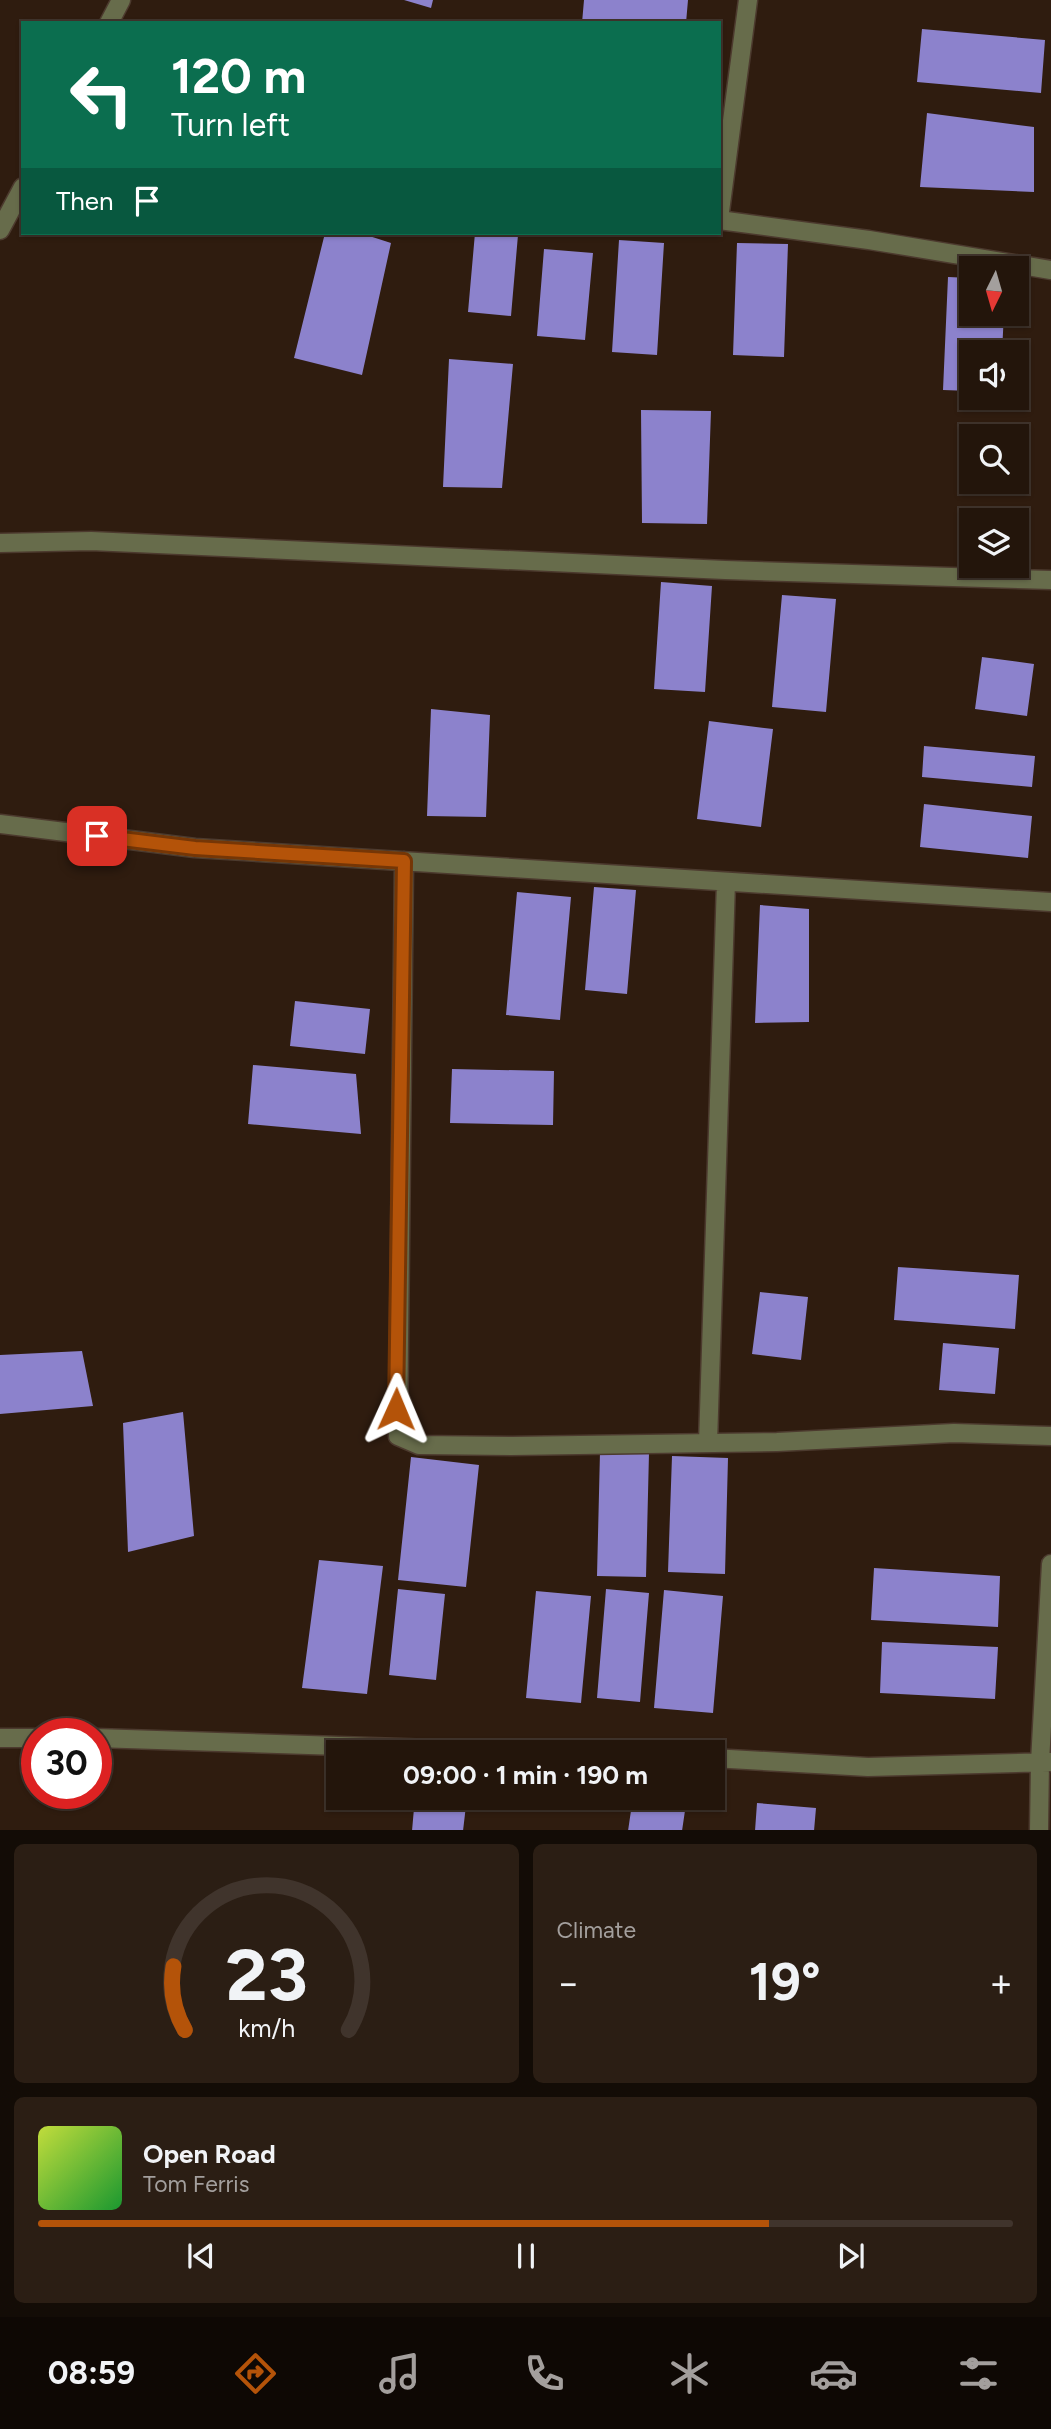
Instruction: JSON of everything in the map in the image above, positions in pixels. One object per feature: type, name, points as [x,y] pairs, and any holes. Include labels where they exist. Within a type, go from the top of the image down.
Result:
[{"type":"street","points":[[110,21],[121,0]]},
{"type":"street","points":[[721,205],[748,0]]},
{"type":"street","points":[[0,230],[21,191]]},
{"type":"street","points":[[721,220],[869,240],[1051,270]]},
{"type":"street","points":[[0,543],[91,541],[725,570],[1051,580]]},
{"type":"street","points":[[0,824],[195,848],[1051,902]]},
{"type":"street","points":[[404,861],[396,1409],[398,1436],[419,1446],[708,1443],[954,1433],[1051,1436]]},
{"type":"street","points":[[708,1443],[726,883]]},
{"type":"street","points":[[1039,1830],[1045,1762],[1051,1564]]},
{"type":"street","points":[[0,1738],[21,1738]]},
{"type":"street","points":[[112,1739],[326,1745]]},
{"type":"street","points":[[725,1759],[868,1767],[1045,1762]]},
{"type":"building","points":[[404,0],[433,0],[431,8]]},
{"type":"building","points":[[584,0],[688,0],[686,21],[582,21]]},
{"type":"building","points":[[922,29],[1045,40],[1041,93],[917,82]]},
{"type":"building","points":[[927,113],[1034,127],[1034,192],[920,187]]},
{"type":"building","points":[[325,235],[366,235],[391,243],[362,375],[294,358]]},
{"type":"building","points":[[475,235],[518,235],[511,316],[468,312]]},
{"type":"building","points":[[619,240],[664,243],[657,355],[612,352]]},
{"type":"building","points":[[737,243],[788,244],[784,357],[733,355]]},
{"type":"building","points":[[544,249],[593,253],[585,340],[537,336]]},
{"type":"building","points":[[948,277],[959,277],[959,326],[1003,326],[1003,340],[959,340],[959,391],[943,390]]},
{"type":"building","points":[[449,359],[513,364],[502,488],[443,487]]},
{"type":"building","points":[[641,410],[711,411],[707,524],[642,523]]},
{"type":"building","points":[[661,582],[712,586],[705,692],[654,689]]},
{"type":"building","points":[[782,595],[836,599],[826,712],[772,707]]},
{"type":"building","points":[[982,657],[1034,664],[1027,716],[975,709]]},
{"type":"building","points":[[431,709],[490,715],[486,817],[427,816]]},
{"type":"building","points":[[709,721],[773,729],[761,827],[697,819]]},
{"type":"building","points":[[924,746],[1035,756],[1032,787],[922,777]]},
{"type":"building","points":[[924,804],[1032,816],[1028,858],[920,847]]},
{"type":"building","points":[[594,887],[636,890],[627,994],[585,990]]},
{"type":"building","points":[[517,892],[571,897],[560,1020],[506,1015]]},
{"type":"building","points":[[760,905],[809,909],[809,1022],[755,1023]]},
{"type":"building","points":[[295,1001],[370,1009],[365,1054],[290,1046]]},
{"type":"building","points":[[253,1065],[356,1074],[361,1134],[248,1124]]},
{"type":"building","points":[[452,1069],[554,1071],[553,1125],[450,1123]]},
{"type":"building","points":[[898,1267],[1019,1275],[1015,1329],[894,1320]]},
{"type":"building","points":[[760,1292],[808,1297],[801,1360],[752,1354]]},
{"type":"building","points":[[943,1343],[999,1348],[995,1394],[939,1390]]},
{"type":"building","points":[[82,1351],[93,1406],[0,1414],[0,1355]]},
{"type":"building","points":[[183,1412],[194,1536],[128,1552],[123,1423]]},
{"type":"building","points":[[600,1452],[649,1453],[646,1577],[597,1576]]},
{"type":"building","points":[[672,1456],[728,1458],[725,1574],[668,1572]]},
{"type":"building","points":[[411,1457],[479,1465],[466,1587],[398,1580]]},
{"type":"building","points":[[319,1560],[383,1566],[367,1694],[302,1688]]},
{"type":"building","points":[[874,1568],[1000,1576],[998,1627],[871,1620]]},
{"type":"building","points":[[398,1589],[445,1594],[436,1680],[389,1675]]},
{"type":"building","points":[[606,1589],[649,1593],[640,1702],[597,1698]]},
{"type":"building","points":[[664,1590],[723,1596],[713,1713],[654,1708]]},
{"type":"building","points":[[536,1591],[591,1596],[581,1703],[526,1698]]},
{"type":"building","points":[[882,1642],[998,1647],[995,1699],[880,1693]]},
{"type":"building","points":[[757,1803],[816,1808],[814,1830],[755,1830]]},
{"type":"building","points":[[414,1810],[465,1810],[463,1830],[412,1830]]},
{"type":"building","points":[[631,1810],[685,1810],[682,1830],[628,1830]]},
{"type":"route","points":[[97,836],[195,848],[404,861],[396,1409]]}]
